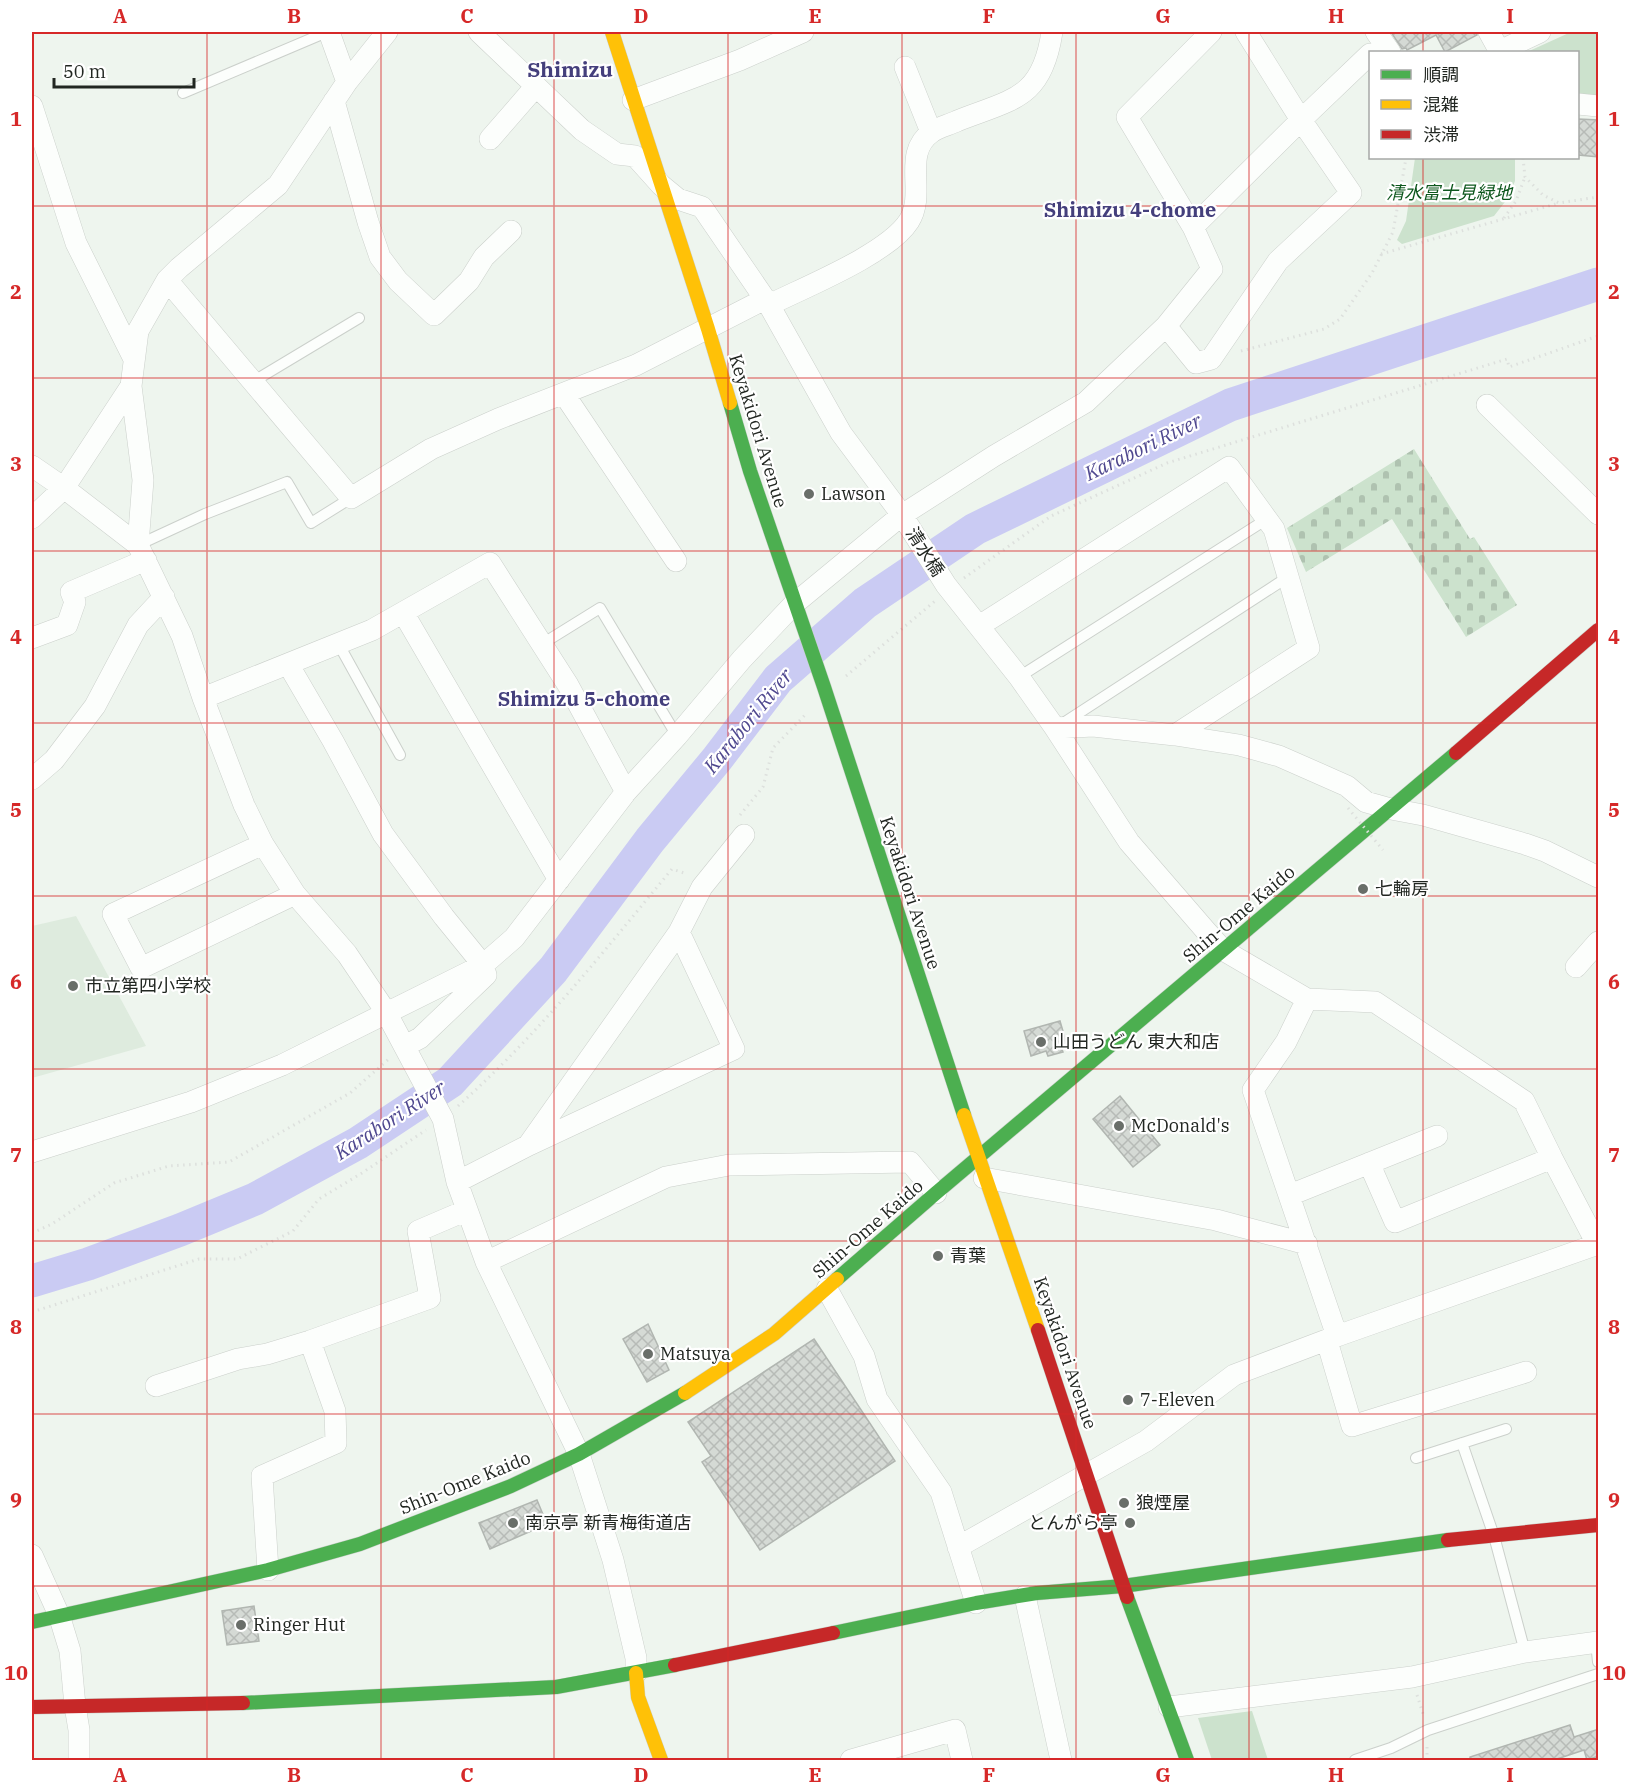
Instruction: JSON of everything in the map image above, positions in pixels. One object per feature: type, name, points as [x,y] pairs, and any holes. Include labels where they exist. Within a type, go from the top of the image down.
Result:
[{"type":"street","points":[[328,32],[347,82]]},
{"type":"street","points":[[142,553],[143,480],[131,386],[138,331],[168,280],[179,268],[278,185],[347,82],[387,32]]},
{"type":"street","name":"清水橋","points":[[479,32],[582,130],[617,154],[635,156],[661,185],[678,199],[702,207],[767,302],[841,433],[903,517],[949,587],[1019,676],[1129,842],[1223,950],[1307,999]]},
{"type":"street","name":"Keyakidori Avenue","points":[[612,32],[708,329],[750,471],[981,1169],[1056,1380],[1123,1586],[1187,1761]]},
{"type":"street","points":[[633,100],[740,60],[803,32]]},
{"type":"street","points":[[168,280],[351,498],[431,449],[498,419],[636,365],[708,329],[862,260],[894,236],[909,221],[916,203],[915,163],[918,147],[931,132],[1020,95],[1034,84],[1043,70],[1052,32]]},
{"type":"street","points":[[32,1152],[192,1102],[282,1065],[483,965],[514,938],[626,792],[742,659],[903,517],[994,456],[1086,402],[1166,326],[1212,269],[1193,227],[1127,117],[1211,32]]},
{"type":"street","points":[[1166,326],[1197,363],[1210,359],[1278,261],[1351,193],[1301,120],[1246,32]]},
{"type":"street","points":[[1489,32],[1498,51]]},
{"type":"street","points":[[1501,51],[1540,32]]},
{"type":"street","points":[[1193,227],[1369,56]]},
{"type":"street","points":[[905,67],[931,132]]},
{"type":"street","points":[[490,139],[536,86]]},
{"type":"street","points":[[334,101],[380,257],[398,281],[434,315],[469,281],[484,257],[511,231]]},
{"type":"street","points":[[1579,104],[1599,106]]},
{"type":"street","points":[[32,106],[76,243],[133,357]]},
{"type":"street","points":[[32,518],[64,488],[131,386]]},
{"type":"street","points":[[564,394],[676,561]]},
{"type":"street","points":[[1487,405],[1599,514]]},
{"type":"street","points":[[32,466],[64,488],[142,553],[182,636],[244,805],[263,844],[295,894],[347,954],[386,1012],[442,1117],[457,1182],[486,1262],[579,1454],[613,1560],[634,1648],[636,1690],[661,1761]]},
{"type":"street","points":[[979,626],[1229,467],[1274,529],[1309,648],[1175,735]]},
{"type":"street","points":[[32,638],[67,625],[75,602],[71,592],[142,553]]},
{"type":"street","points":[[203,698],[372,630],[404,614],[490,563],[568,685],[626,792]]},
{"type":"street","points":[[32,779],[54,760],[95,706],[138,625],[164,597]]},
{"type":"street","points":[[404,614],[559,880]]},
{"type":"street","name":"Shin-Ome Kaido","points":[[32,1622],[267,1570],[360,1544],[511,1486],[579,1454],[703,1382],[774,1334],[936,1193],[981,1169],[1223,950],[1599,630]]},
{"type":"street","points":[[288,664],[383,834],[444,917],[483,965],[486,975],[420,1038],[406,1048]]},
{"type":"street","points":[[1055,728],[1092,726],[1239,745],[1279,756],[1347,786],[1366,802],[1423,815],[1525,844],[1599,877]]},
{"type":"street","points":[[529,1145],[679,932],[702,887],[739,829]]},
{"type":"street","points":[[263,844],[114,914],[141,968],[295,894]]},
{"type":"street","points":[[457,1182],[529,1145],[734,1049],[679,932]]},
{"type":"street","points":[[1576,967],[1599,942]]},
{"type":"street","points":[[958,1547],[1146,1441],[1234,1375],[1332,1338],[1598,1245],[1524,1101],[1375,1002],[1307,999],[1286,1042],[1253,1090],[1307,1244],[1332,1338],[1352,1426],[1527,1372]]},
{"type":"street","points":[[1290,1195],[1437,1136]]},
{"type":"street","points":[[1369,1163],[1395,1222],[1552,1158]]},
{"type":"street","points":[[486,1262],[666,1177],[729,1166],[910,1162],[936,1193]]},
{"type":"street","points":[[981,1169],[1216,1220],[1307,1244]]},
{"type":"street","points":[[156,1386],[238,1359],[267,1354],[310,1341],[430,1298],[418,1231],[467,1210]]},
{"type":"street","points":[[827,1289],[864,1356],[877,1399],[940,1492],[976,1603]]},
{"type":"street","points":[[267,1570],[262,1476],[336,1443],[334,1411],[310,1341]]},
{"type":"street","points":[[32,1707],[247,1703],[556,1687],[636,1673],[976,1603],[1123,1586],[1461,1538],[1599,1526]]},
{"type":"street","points":[[32,1554],[59,1615],[70,1652],[80,1761]]},
{"type":"street","points":[[1025,1596],[1061,1761]]},
{"type":"street","points":[[1169,1707],[1412,1677],[1525,1652],[1598,1649]]},
{"type":"street","points":[[851,1761],[956,1730],[962,1761]]},
{"type":"lane","points":[[183,93],[328,32]]},
{"type":"lane","points":[[254,381],[359,318]]},
{"type":"lane","points":[[142,553],[205,514],[287,482],[311,523],[351,498]]},
{"type":"lane","points":[[1019,676],[1267,519]]},
{"type":"lane","points":[[1055,728],[1288,577]]},
{"type":"lane","points":[[542,644],[600,608],[677,736]]},
{"type":"lane","points":[[338,643],[400,755]]},
{"type":"lane","points":[[1416,1458],[1506,1429]]},
{"type":"lane","points":[[1462,1443],[1494,1536],[1525,1652]]},
{"type":"lane","points":[[1355,1761],[1391,1748],[1428,1730],[1599,1674]]},
{"type":"path","points":[[1210,359],[1324,329],[1340,319],[1372,273],[1393,232],[1406,159]]},
{"type":"path","points":[[1504,218],[1516,201],[1525,177],[1523,159]]},
{"type":"path","points":[[1525,177],[1543,195],[1558,203]]},
{"type":"path","points":[[1381,254],[1558,203],[1599,197]]},
{"type":"path","points":[[739,829],[763,787],[773,748],[824,690],[949,587],[1051,516],[1167,463],[1507,359],[1509,367],[1599,336]]},
{"type":"path","points":[[1348,808],[1383,850]]},
{"type":"path","points":[[32,1312],[199,1259],[237,1258],[293,1231],[319,1199],[362,1173],[442,1117],[493,1075],[553,1012],[672,868],[690,875]]},
{"type":"path","points":[[32,1233],[52,1224],[114,1183],[169,1166],[229,1162],[350,1093],[406,1048]]},
{"type":"shaded area","name":"市立第四小学校","points":[[76,916],[146,1046],[32,1078],[32,926]]},
{"type":"green space","points":[[1571,32],[1598,32],[1598,98],[1579,97],[1579,51],[1529,51]]},
{"type":"green space","name":"清水富士見緑地","points":[[1415,159],[1515,159],[1515,181],[1508,198],[1494,216],[1402,244],[1397,240],[1406,221]]},
{"type":"green space","points":[[1414,449],[1470,539],[1474,537],[1517,605],[1466,637],[1392,519],[1306,572],[1287,528]]},
{"type":"green space","points":[[1252,1711],[1268,1760],[1212,1760],[1198,1718]]},
{"type":"building","points":[[1391,32],[1476,32],[1477,35],[1447,51],[1444,51],[1436,35],[1407,50],[1402,49]]},
{"type":"building","points":[[1579,119],[1599,120],[1599,157],[1579,155]]},
{"type":"building","points":[[1060,1021],[1067,1045],[1061,1047],[1063,1052],[1048,1056],[1046,1051],[1031,1056],[1024,1031]]},
{"type":"building","points":[[1120,1096],[1160,1145],[1133,1167],[1093,1119]]},
{"type":"building","points":[[648,1324],[669,1370],[647,1382],[623,1339]]},
{"type":"building","points":[[814,1339],[895,1461],[760,1550],[702,1462],[711,1456],[688,1422]]},
{"type":"building","points":[[537,1500],[547,1524],[490,1549],[479,1523]]},
{"type":"building","points":[[254,1606],[259,1641],[227,1645],[222,1611]]},
{"type":"building","points":[[1570,1725],[1574,1737],[1599,1729],[1599,1756],[1587,1760],[1584,1750],[1551,1761],[1470,1761],[1470,1757]]},
{"type":"waterway","name":"Karabori River","points":[[32,1281],[88,1264],[255,1199],[358,1143],[450,1082],[553,970],[650,840],[717,759],[778,679],[865,603],[975,529],[1230,405],[1598,284]]},
{"type":"traffic: fast","points":[[730,403],[750,471],[824,687],[964,1115]]},
{"type":"traffic: fast","points":[[837,1279],[1456,753]]},
{"type":"traffic: fast","points":[[32,1622],[268,1570],[360,1544],[511,1486],[579,1454],[685,1393]]},
{"type":"traffic: fast","points":[[833,1633],[976,1603],[1037,1593],[1123,1586],[1448,1540]]},
{"type":"traffic: fast","points":[[1127,1597],[1187,1760]]},
{"type":"traffic: fast","points":[[243,1703],[556,1687],[675,1665]]},
{"type":"traffic: slow","points":[[612,32],[730,403]]},
{"type":"traffic: slow","points":[[964,1115],[1038,1330]]},
{"type":"traffic: slow","points":[[685,1393],[774,1334],[837,1279]]},
{"type":"traffic: slow","points":[[636,1673],[638,1697],[661,1760]]},
{"type":"traffic: jam","points":[[1456,753],[1598,630]]},
{"type":"traffic: jam","points":[[1038,1330],[1127,1597]]},
{"type":"traffic: jam","points":[[1448,1540],[1598,1525]]},
{"type":"traffic: jam","points":[[675,1665],[833,1633]]},
{"type":"traffic: jam","points":[[32,1707],[243,1703]]},
{"type":"place","name":"Lawson","points":[[809,494]]},
{"type":"place","name":"七輪房","points":[[1363,889]]},
{"type":"place","name":"市立第四小学校","points":[[73,986]]},
{"type":"place","name":"山田うどん 東大和店","points":[[1041,1042]]},
{"type":"place","name":"McDonald's","points":[[1119,1126]]},
{"type":"place","name":"青葉","points":[[938,1256]]},
{"type":"place","name":"Matsuya","points":[[648,1354]]},
{"type":"place","name":"7-Eleven","points":[[1128,1400]]},
{"type":"place","name":"狼煙屋","points":[[1124,1503]]},
{"type":"place","name":"南京亭 新青梅街道店","points":[[513,1523]]},
{"type":"place","name":"とんがら亭","points":[[1130,1523]]},
{"type":"place","name":"Ringer Hut","points":[[241,1625]]},
{"type":"district","name":"Shimizu","points":[[570,70]]},
{"type":"district","name":"Shimizu 4-chome","points":[[1130,210]]},
{"type":"district","name":"Shimizu 5-chome","points":[[584,699]]}]
